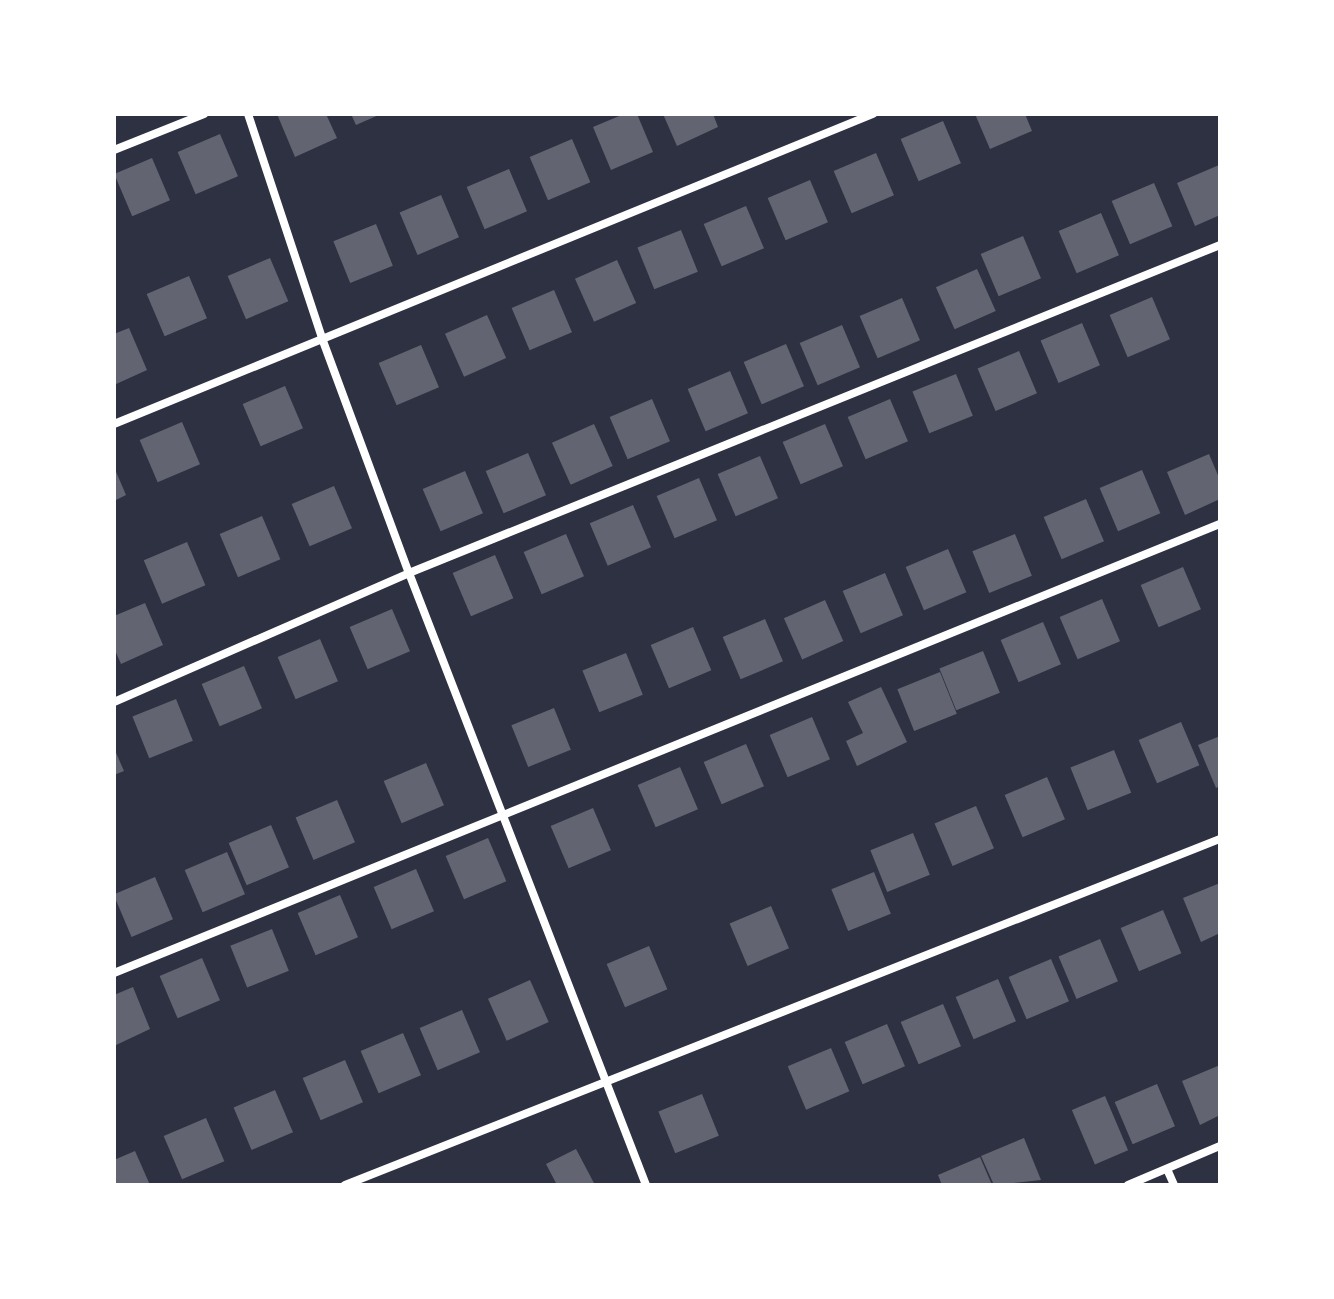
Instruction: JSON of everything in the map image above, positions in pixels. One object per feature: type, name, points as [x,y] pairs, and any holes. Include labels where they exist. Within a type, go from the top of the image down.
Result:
[{"type":"street","points":[[114,150],[204,114]]},
{"type":"street","points":[[248,114],[323,341],[409,573],[609,1079],[646,1185]]},
{"type":"street","points":[[114,424],[873,114]]},
{"type":"street","points":[[114,702],[409,573],[1220,245]]},
{"type":"street","points":[[114,973],[1220,524]]},
{"type":"street","points":[[345,1185],[1220,839]]},
{"type":"street","points":[[1128,1185],[1220,1146]]},
{"type":"street","points":[[1167,1169],[1174,1185]]},
{"type":"building","points":[[277,114],[326,114],[337,138],[295,157]]},
{"type":"building","points":[[351,114],[381,114],[356,125]]},
{"type":"building","points":[[624,114],[637,114],[653,152],[611,170],[593,127]]},
{"type":"building","points":[[663,114],[713,114],[718,127],[677,146]]},
{"type":"building","points":[[975,114],[1025,114],[1032,131],[990,149]]},
{"type":"building","points":[[943,121],[961,163],[919,181],[901,139]]},
{"type":"building","points":[[220,134],[238,176],[196,194],[178,152]]},
{"type":"building","points":[[572,139],[590,182],[548,200],[530,157]]},
{"type":"building","points":[[876,153],[894,195],[852,213],[834,171]]},
{"type":"building","points":[[152,158],[170,200],[132,216],[114,174]]},
{"type":"building","points":[[1219,165],[1220,215],[1195,226],[1177,183]]},
{"type":"building","points":[[509,169],[527,211],[485,229],[467,187]]},
{"type":"building","points":[[810,180],[828,222],[786,240],[768,198]]},
{"type":"building","points":[[1154,183],[1172,226],[1130,244],[1112,201]]},
{"type":"building","points":[[441,195],[459,237],[418,255],[400,213]]},
{"type":"building","points":[[746,206],[764,248],[722,266],[704,224]]},
{"type":"building","points":[[1101,213],[1119,255],[1077,273],[1059,231]]},
{"type":"building","points":[[376,224],[393,266],[350,283],[333,241]]},
{"type":"building","points":[[681,230],[698,272],[654,289],[637,248]]},
{"type":"building","points":[[1023,236],[1041,278],[999,296],[981,254]]},
{"type":"building","points":[[270,258],[288,301],[246,319],[228,276]]},
{"type":"building","points":[[617,260],[636,303],[594,322],[575,279]]},
{"type":"building","points":[[977,269],[996,311],[955,329],[936,287]]},
{"type":"building","points":[[189,276],[207,318],[165,336],[147,294]]},
{"type":"building","points":[[554,290],[572,332],[530,350],[512,308]]},
{"type":"building","points":[[1152,297],[1170,339],[1128,357],[1110,315]]},
{"type":"building","points":[[902,298],[920,340],[878,358],[860,316]]},
{"type":"building","points":[[487,315],[506,358],[464,377],[445,334]]},
{"type":"building","points":[[1082,323],[1100,365],[1059,383],[1041,341]]},
{"type":"building","points":[[842,325],[860,367],[818,385],[800,343]]},
{"type":"building","points":[[129,328],[147,370],[114,385],[114,334]]},
{"type":"building","points":[[786,344],[804,386],[762,404],[744,362]]},
{"type":"building","points":[[421,345],[439,387],[397,405],[379,363]]},
{"type":"building","points":[[1019,351],[1037,393],[996,411],[978,369]]},
{"type":"building","points":[[730,371],[748,413],[706,431],[688,389]]},
{"type":"building","points":[[956,374],[973,416],[929,433],[912,392]]},
{"type":"building","points":[[285,386],[303,428],[261,446],[243,404]]},
{"type":"building","points":[[652,399],[670,441],[628,459],[610,417]]},
{"type":"building","points":[[890,399],[908,441],[866,459],[848,417]]},
{"type":"building","points":[[182,422],[200,464],[158,482],[140,440]]},
{"type":"building","points":[[594,424],[613,466],[571,485],[552,443]]},
{"type":"building","points":[[825,424],[843,466],[801,484],[783,442]]},
{"type":"building","points":[[528,453],[546,495],[504,513],[486,471]]},
{"type":"building","points":[[1209,454],[1220,480],[1220,499],[1185,515],[1167,472]]},
{"type":"building","points":[[760,456],[778,498],[736,516],[718,474]]},
{"type":"building","points":[[114,467],[126,495],[114,501]]},
{"type":"building","points":[[1142,470],[1160,513],[1118,531],[1100,488]]},
{"type":"building","points":[[465,471],[483,513],[441,531],[423,489]]},
{"type":"building","points":[[699,478],[717,520],[675,538],[657,496]]},
{"type":"building","points":[[334,486],[352,528],[310,546],[292,504]]},
{"type":"building","points":[[1086,499],[1104,541],[1062,559],[1044,517]]},
{"type":"building","points":[[633,505],[651,547],[608,566],[590,523]]},
{"type":"building","points":[[262,516],[280,559],[238,577],[220,534]]},
{"type":"building","points":[[566,534],[584,576],[542,594],[524,552]]},
{"type":"building","points":[[1015,534],[1032,576],[989,593],[972,551]]},
{"type":"building","points":[[187,542],[205,585],[162,604],[144,560]]},
{"type":"building","points":[[948,549],[966,592],[924,610],[906,567]]},
{"type":"building","points":[[495,555],[513,598],[471,616],[453,573]]},
{"type":"building","points":[[1183,567],[1201,609],[1159,627],[1141,585]]},
{"type":"building","points":[[885,573],[903,615],[861,633],[843,591]]},
{"type":"building","points":[[1102,599],[1120,641],[1078,659],[1060,617]]},
{"type":"building","points":[[825,600],[843,641],[802,659],[784,618]]},
{"type":"building","points":[[145,603],[163,645],[121,664],[114,648],[114,616]]},
{"type":"building","points":[[392,609],[410,651],[368,669],[350,627]]},
{"type":"building","points":[[765,619],[783,661],[741,679],[723,637]]},
{"type":"building","points":[[1043,622],[1061,664],[1019,682],[1001,640]]},
{"type":"building","points":[[693,627],[711,670],[669,688],[651,645]]},
{"type":"building","points":[[320,639],[338,681],[296,699],[278,657]]},
{"type":"building","points":[[983,651],[1000,693],[956,710],[939,669]]},
{"type":"building","points":[[626,653],[643,695],[599,712],[582,671]]},
{"type":"building","points":[[244,666],[262,708],[220,726],[202,684]]},
{"type":"building","points":[[940,672],[957,714],[914,731],[897,689]]},
{"type":"building","points":[[881,687],[907,742],[857,766],[846,741],[863,733],[848,702]]},
{"type":"building","points":[[176,699],[193,741],[149,758],[132,717]]},
{"type":"building","points":[[554,708],[571,750],[528,767],[511,725]]},
{"type":"building","points":[[812,717],[830,759],[788,777],[770,735]]},
{"type":"building","points":[[1181,722],[1199,765],[1157,783],[1139,740]]},
{"type":"building","points":[[1220,736],[1220,786],[1216,788],[1198,745]]},
{"type":"building","points":[[746,744],[764,786],[722,804],[704,762]]},
{"type":"building","points":[[114,748],[124,771],[114,775]]},
{"type":"building","points":[[1114,750],[1131,793],[1088,810],[1070,768]]},
{"type":"building","points":[[426,763],[444,805],[402,823],[384,781]]},
{"type":"building","points":[[680,767],[698,809],[656,827],[638,785]]},
{"type":"building","points":[[1047,777],[1065,819],[1023,837],[1005,795]]},
{"type":"building","points":[[337,800],[355,842],[314,860],[296,818]]},
{"type":"building","points":[[976,806],[994,848],[953,866],[935,824]]},
{"type":"building","points":[[593,808],[611,850],[569,868],[551,826]]},
{"type":"building","points":[[271,825],[289,867],[247,885],[229,843]]},
{"type":"building","points":[[913,833],[930,875],[887,892],[870,850]]},
{"type":"building","points":[[488,838],[506,881],[464,899],[446,856]]},
{"type":"building","points":[[227,852],[245,894],[203,912],[185,870]]},
{"type":"building","points":[[416,869],[434,911],[392,929],[374,887]]},
{"type":"building","points":[[874,872],[891,914],[848,931],[831,889]]},
{"type":"building","points":[[155,877],[173,919],[132,937],[114,894]]},
{"type":"building","points":[[1220,883],[1220,933],[1201,942],[1183,898]]},
{"type":"building","points":[[340,895],[358,937],[316,955],[298,913]]},
{"type":"building","points":[[771,906],[789,948],[748,966],[730,924]]},
{"type":"building","points":[[1163,910],[1181,953],[1139,971],[1121,928]]},
{"type":"building","points":[[272,929],[289,971],[247,988],[230,946]]},
{"type":"building","points":[[1100,939],[1118,981],[1077,999],[1059,957]]},
{"type":"building","points":[[649,946],[667,989],[625,1007],[607,964]]},
{"type":"building","points":[[202,958],[220,1000],[178,1018],[160,976]]},
{"type":"building","points":[[1051,959],[1069,1001],[1027,1019],[1009,977]]},
{"type":"building","points":[[998,979],[1016,1021],[974,1039],[956,997]]},
{"type":"building","points":[[530,980],[549,1022],[507,1041],[488,999]]},
{"type":"building","points":[[133,987],[150,1029],[114,1046],[114,995]]},
{"type":"building","points":[[943,1004],[961,1046],[919,1064],[901,1022]]},
{"type":"building","points":[[462,1010],[480,1052],[438,1070],[420,1028]]},
{"type":"building","points":[[887,1024],[905,1066],[863,1084],[845,1042]]},
{"type":"building","points":[[403,1033],[421,1075],[379,1093],[361,1051]]},
{"type":"building","points":[[831,1048],[849,1091],[806,1110],[788,1066]]},
{"type":"building","points":[[345,1060],[363,1102],[321,1120],[303,1078]]},
{"type":"building","points":[[1220,1065],[1220,1115],[1200,1125],[1182,1081]]},
{"type":"building","points":[[1157,1084],[1175,1126],[1133,1144],[1115,1102]]},
{"type":"building","points":[[275,1090],[293,1132],[252,1150],[234,1108]]},
{"type":"building","points":[[702,1094],[719,1136],[675,1153],[658,1112]]},
{"type":"building","points":[[1105,1096],[1128,1150],[1095,1164],[1072,1110]]},
{"type":"building","points":[[206,1118],[224,1161],[182,1179],[164,1136]]},
{"type":"building","points":[[1024,1138],[1041,1180],[994,1185],[981,1156]]},
{"type":"building","points":[[576,1149],[595,1185],[557,1185],[546,1164]]},
{"type":"building","points":[[135,1151],[150,1185],[114,1185],[114,1160]]},
{"type":"building","points":[[980,1157],[992,1185],[942,1185],[938,1175]]}]
